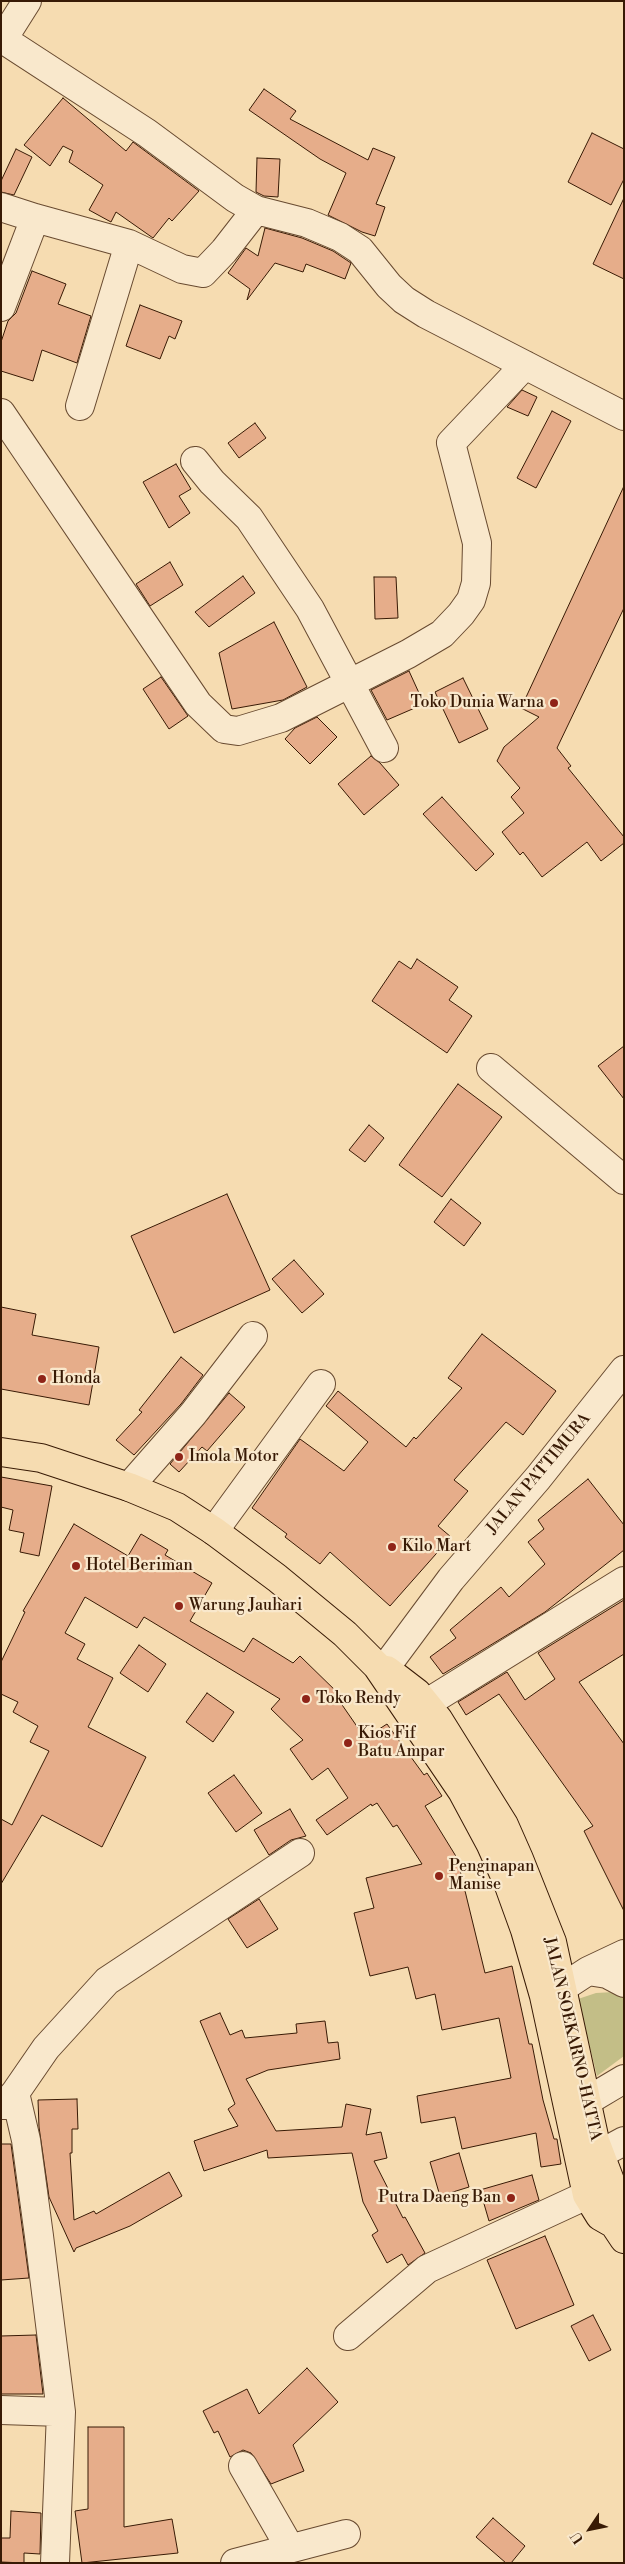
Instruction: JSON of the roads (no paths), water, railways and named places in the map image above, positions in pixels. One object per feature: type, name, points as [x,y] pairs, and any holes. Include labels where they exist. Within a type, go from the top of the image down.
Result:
[{"type":"highway","name":"JALAN SOEKARNO-HATTA","points":[[1,1452],[41,1458],[129,1487],[177,1507],[214,1531],[320,1613],[381,1669],[428,1703],[504,1825],[552,1942],[553,1992],[587,2196],[600,2216],[619,2232]]},
{"type":"highway","name":"JALAN SOEKARNO-HATTA","points":[[381,1669],[462,1791],[491,1845],[508,1883],[525,1930],[553,1992],[587,2101],[600,2154],[615,2194],[619,2232]]},
{"type":"street","points":[[28,1],[2,39],[147,133],[235,198],[256,210],[307,223],[340,237],[360,250],[389,286],[404,300],[426,314],[624,416]]},
{"type":"street","points":[[1,207],[129,244],[182,269],[203,272],[224,251],[256,210]]},
{"type":"street","points":[[1,308],[35,218]]},
{"type":"street","points":[[80,406],[129,244]]},
{"type":"street","points":[[1,414],[177,674],[214,722],[224,729],[238,731],[257,727],[281,718],[408,654],[442,634],[471,600],[476,583],[477,543],[451,443],[525,365]]},
{"type":"street","points":[[195,461],[212,482],[249,518],[310,609],[384,748]]},
{"type":"street","points":[[491,1068],[624,1180]]},
{"type":"street","points":[[129,1487],[193,1414],[252,1336]]},
{"type":"street","name":"JALAN PATTIMURA","points":[[381,1669],[451,1579],[538,1478],[624,1370]]},
{"type":"street","points":[[214,1531],[321,1384]]},
{"type":"street","points":[[428,1703],[624,1581]]},
{"type":"street","points":[[55,2563],[61,2412],[26,2140],[8,2100],[46,2048],[107,1981],[300,1853]]},
{"type":"street","points":[[553,1992],[588,1971],[624,1954]]},
{"type":"street","points":[[588,1971],[616,1978],[624,1983]]},
{"type":"street","points":[[587,2101],[624,2079]]},
{"type":"street","points":[[600,2154],[624,2141]]},
{"type":"street","points":[[348,2336],[427,2269],[587,2196]]},
{"type":"street","points":[[1,2410],[61,2412]]},
{"type":"street","points":[[242,2466],[290,2548]]},
{"type":"street","points":[[235,2563],[346,2534]]},
{"type":"place","name":"Toko Dunia Warna","points":[[554,703]]},
{"type":"place","name":"Honda","points":[[42,1379]]},
{"type":"place","name":"Imola Motor","points":[[179,1457]]},
{"type":"place","name":"Kilo Mart","points":[[392,1547]]},
{"type":"place","name":"Hotel Beriman","points":[[76,1566]]},
{"type":"place","name":"Warung Jauhari","points":[[179,1606]]},
{"type":"place","name":"Toko Rendy","points":[[306,1699]]},
{"type":"place","name":"Kios Fif Batu Ampar","points":[[348,1743]]},
{"type":"place","name":"Penginapan Manise","points":[[439,1876]]},
{"type":"place","name":"Putra Daeng Ban","points":[[511,2198]]}]
